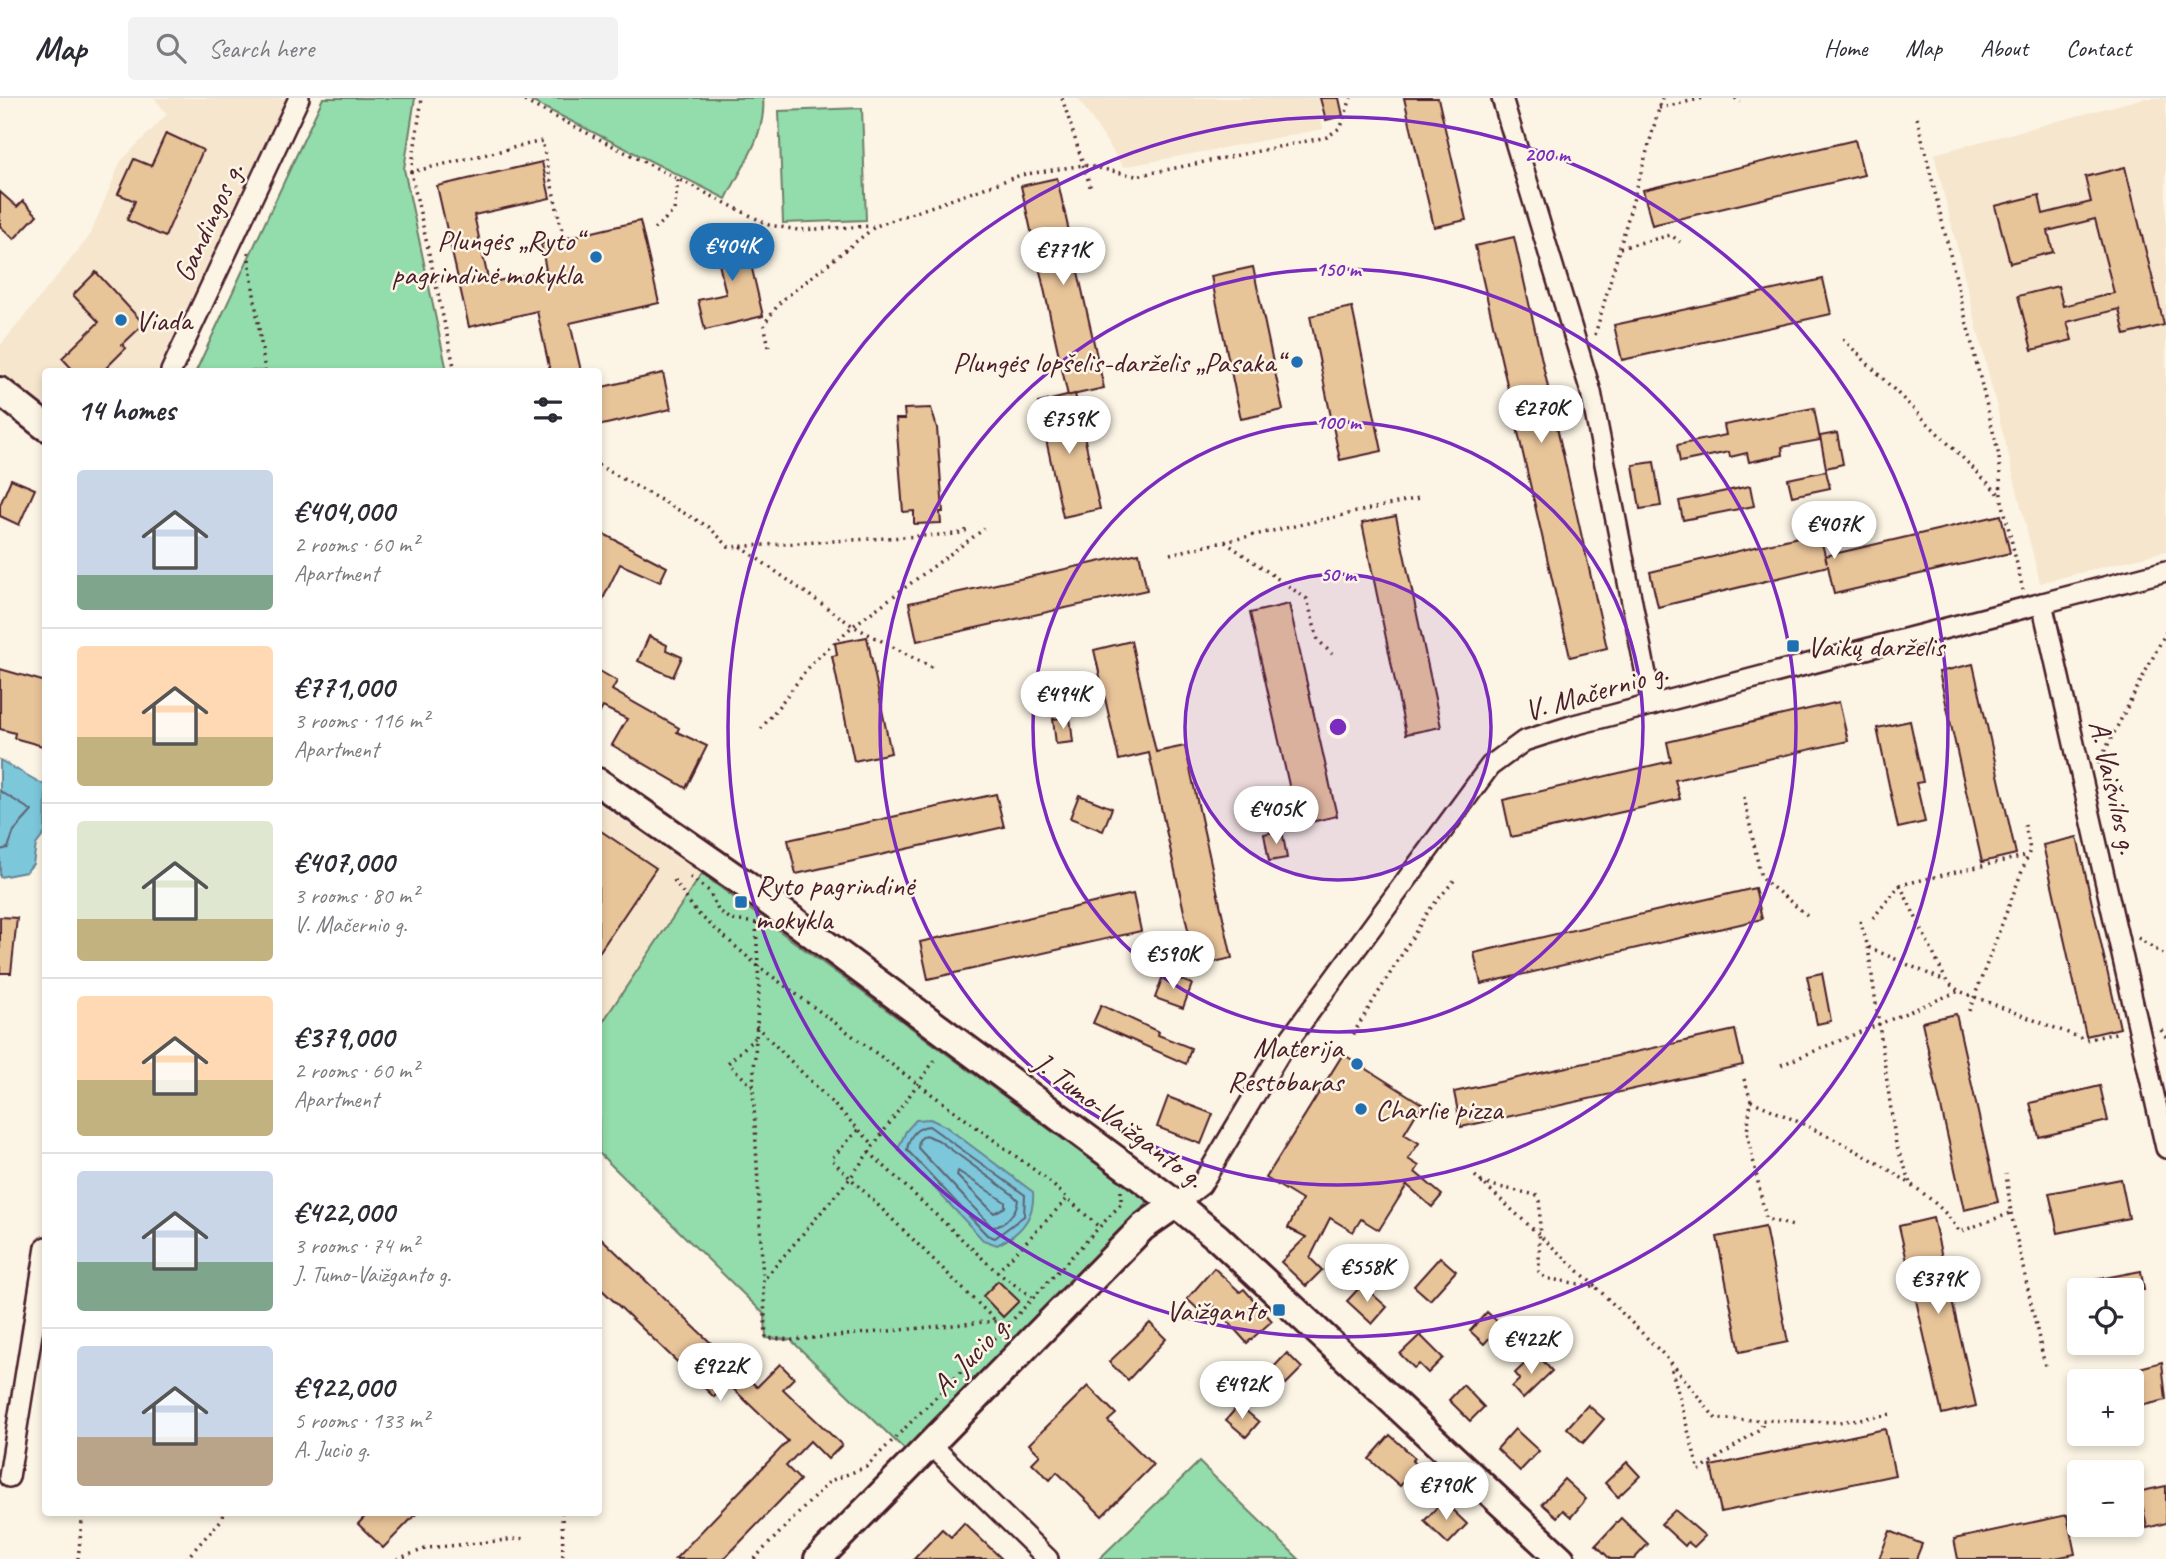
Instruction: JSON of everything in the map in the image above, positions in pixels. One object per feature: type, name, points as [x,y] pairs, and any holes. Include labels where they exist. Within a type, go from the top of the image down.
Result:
[{"type":"main road","points":[[0,391],[42,424]]},
{"type":"main road","name":"J. Tumo-Vaižganto g.","points":[[602,785],[787,915],[1217,1237],[1561,1559]]},
{"type":"main road","name":"A. Jucio g.","points":[[818,1559],[1143,1227],[1176,1204]]},
{"type":"street","name":"Gandingos g.","points":[[172,368],[299,98]]},
{"type":"street","points":[[1502,98],[1585,373],[1605,456],[1652,705]]},
{"type":"street","name":"V. Mačernio g.","points":[[1176,1204],[1201,1185],[1281,1051],[1490,766],[1524,741],[2166,571]]},
{"type":"street","name":"A. Vaišvilos g.","points":[[2034,605],[2085,790],[2166,1148]]},
{"type":"street","points":[[9,1477],[42,1272]]},
{"type":"street","points":[[930,1444],[1048,1559]]},
{"type":"path","points":[[422,98],[411,172],[454,368]]},
{"type":"path","points":[[518,98],[769,225],[798,230],[876,226],[1021,175],[1084,165],[1136,176],[1327,136],[1341,127],[1351,98]]},
{"type":"path","points":[[1062,98],[1091,189]]},
{"type":"path","points":[[1585,373],[1662,98]]},
{"type":"path","points":[[1659,108],[1704,98]]},
{"type":"path","points":[[1734,98],[1741,102]]},
{"type":"path","points":[[1917,118],[1999,456],[2001,496],[2034,605]]},
{"type":"path","points":[[411,172],[542,141],[562,231]]},
{"type":"path","points":[[654,229],[674,211],[678,180]]},
{"type":"path","points":[[244,216],[265,368]]},
{"type":"path","points":[[769,347],[764,324],[781,301],[876,226]]},
{"type":"path","points":[[1620,248],[1671,235],[1681,242]]},
{"type":"path","points":[[1843,339],[2001,496]]},
{"type":"path","points":[[602,467],[709,527],[729,547],[957,534],[970,529]]},
{"type":"path","points":[[1170,554],[1419,498]]},
{"type":"path","points":[[761,729],[813,662],[853,626],[984,529]]},
{"type":"path","points":[[1225,542],[1307,598],[1318,640],[1332,654]]},
{"type":"path","points":[[740,546],[853,626],[935,669]]},
{"type":"path","points":[[2085,790],[2166,632]]},
{"type":"path","points":[[1744,797],[1761,878],[1807,915]]},
{"type":"path","points":[[1969,1011],[1972,996],[2025,856],[2030,850],[2025,825]]},
{"type":"path","points":[[1873,918],[1900,885],[2025,856]]},
{"type":"path","points":[[680,869],[709,891],[718,910],[732,920],[756,923],[766,930]]},
{"type":"path","points":[[1353,1034],[1429,910],[1457,877]]},
{"type":"path","points":[[674,880],[696,912],[758,966],[919,1082],[1044,1177],[1066,1200],[1099,1227]]},
{"type":"path","points":[[1900,885],[1947,982]]},
{"type":"path","points":[[1860,921],[1868,947],[1896,1145],[1913,1188]]},
{"type":"path","points":[[756,923],[758,966],[753,1087],[766,1338],[793,1340],[996,1321]]},
{"type":"path","points":[[1868,947],[1947,982],[1959,991],[2086,1040],[2138,1027]]},
{"type":"path","points":[[1781,1065],[1959,991]]},
{"type":"path","points":[[756,1026],[874,1145]]},
{"type":"path","points":[[753,1087],[728,1063],[755,1038]]},
{"type":"path","points":[[926,1049],[948,1065]]},
{"type":"path","points":[[765,1279],[851,1177],[937,1056]]},
{"type":"path","points":[[1744,1079],[1751,1101],[1747,1132],[1766,1219],[1793,1226]]},
{"type":"path","points":[[1751,1101],[1832,1137],[1913,1188],[1954,1220],[1959,1232],[2011,1213]]},
{"type":"path","points":[[858,1130],[831,1159],[1004,1329]]},
{"type":"path","points":[[869,1152],[997,1272],[1032,1297]]},
{"type":"path","points":[[2006,1174],[2011,1213],[2045,1366]]},
{"type":"path","points":[[1475,1176],[1596,1287],[1670,1361],[1716,1419],[1839,1422],[1892,1414]]},
{"type":"path","points":[[1481,1183],[1536,1195],[1540,1201],[1539,1272],[1545,1278],[1596,1287]]},
{"type":"path","points":[[754,1559],[830,1481],[866,1467],[1004,1329],[1121,1204],[1122,1192],[1111,1184]]},
{"type":"path","points":[[997,1272],[1066,1200]]},
{"type":"path","points":[[1670,1361],[1699,1471],[1761,1428],[1764,1421]]},
{"type":"path","points":[[78,1559],[83,1516]]},
{"type":"path","points":[[186,1559],[222,1516]]},
{"type":"path","points":[[562,1516],[563,1559]]},
{"type":"path","points":[[397,1559],[428,1548],[527,1538]]},
{"type":"shaded area","points":[[154,98],[286,98],[158,368],[42,368],[42,403],[0,373],[0,346],[89,237],[121,161],[167,114]]},
{"type":"shaded area","points":[[1078,98],[1319,98],[1323,129],[1123,167]]},
{"type":"shaded area","points":[[2144,98],[2165,98],[2166,101],[2166,551],[2040,583],[1934,154]]},
{"type":"shaded area","points":[[602,806],[702,874],[602,1024]]},
{"type":"green space","points":[[323,98],[415,98],[404,169],[446,368],[197,368]]},
{"type":"green space","points":[[525,98],[763,98],[763,111],[752,150],[726,199]]},
{"type":"green space","points":[[862,108],[866,220],[783,223],[779,111]]},
{"type":"green space","points":[[702,874],[1148,1202],[906,1451],[791,1340],[766,1338],[765,1315],[602,1156],[602,1023]]},
{"type":"green space","points":[[1199,1462],[1299,1559],[1099,1559]]},
{"type":"water","points":[[0,760],[42,784],[42,837],[36,845],[33,864],[26,872],[0,877]]},
{"type":"water","points":[[930,1119],[945,1126],[1033,1192],[1029,1217],[1013,1236],[997,1245],[983,1240],[898,1149],[906,1131],[916,1120]]},
{"type":"building","points":[[1320,98],[1339,98],[1343,116],[1326,120]]},
{"type":"building","points":[[1404,98],[1438,98],[1466,220],[1434,227]]},
{"type":"building","points":[[166,133],[203,150],[165,237],[127,220],[135,201],[118,194],[134,159],[151,166]]},
{"type":"building","points":[[1855,140],[1864,175],[1652,225],[1643,190]]},
{"type":"building","name":"Plungės „Ryto“ pagrindinė mokykla","points":[[542,162],[550,198],[474,215],[489,283],[546,270],[541,244],[640,221],[659,303],[570,323],[580,368],[549,368],[537,311],[469,327],[437,186]]},
{"type":"building","points":[[2125,167],[2164,325],[2125,335],[2119,309],[2067,322],[2072,340],[2032,350],[2018,296],[2058,286],[2063,306],[2114,293],[2095,219],[2048,231],[2053,252],[2010,263],[1995,206],[2039,195],[2043,214],[2091,202],[2085,177]]},
{"type":"building","points":[[1057,178],[1104,388],[1068,396],[1021,186]]},
{"type":"building","points":[[0,192],[17,207],[23,201],[37,215],[14,239],[0,226]]},
{"type":"building","points":[[742,226],[763,316],[705,330],[698,300],[726,294],[712,233]]},
{"type":"building","points":[[1514,237],[1607,648],[1570,657],[1475,246]]},
{"type":"building","points":[[1253,267],[1283,410],[1241,419],[1211,276]]},
{"type":"building","name":"Viada","points":[[96,272],[144,324],[122,345],[126,348],[106,368],[71,368],[62,358],[99,322],[73,295]]},
{"type":"building","points":[[1823,279],[1831,314],[1622,360],[1614,325]]},
{"type":"building","points":[[1352,307],[1382,451],[1340,460],[1310,316]]},
{"type":"building","points":[[663,373],[671,409],[602,425],[602,387]]},
{"type":"building","points":[[1075,394],[1100,509],[1063,517],[1038,403]]},
{"type":"building","points":[[931,408],[937,428],[943,512],[940,512],[941,523],[914,524],[914,511],[903,512],[896,419],[905,419],[904,409]]},
{"type":"building","points":[[1814,408],[1820,440],[1782,447],[1783,455],[1749,462],[1747,453],[1730,457],[1729,452],[1680,462],[1677,445],[1726,435],[1724,425]]},
{"type":"building","points":[[1837,433],[1843,464],[1826,468],[1820,436]]},
{"type":"building","points":[[1654,462],[1661,506],[1640,509],[1633,465]]},
{"type":"building","points":[[1826,471],[1830,488],[1792,496],[1788,479]]},
{"type":"building","points":[[11,479],[35,489],[19,525],[0,516],[0,505]]},
{"type":"building","points":[[1750,486],[1754,506],[1683,520],[1679,501]]},
{"type":"building","points":[[2001,515],[2010,553],[1834,594],[1828,566],[1658,607],[1650,572],[1819,532],[1825,556]]},
{"type":"building","points":[[1396,516],[1441,727],[1406,734],[1362,523]]},
{"type":"building","points":[[602,533],[667,567],[660,582],[620,564],[602,601]]},
{"type":"building","points":[[1139,553],[1147,590],[917,641],[909,603]]},
{"type":"building","points":[[1289,604],[1337,816],[1298,825],[1250,613]]},
{"type":"building","points":[[649,636],[667,645],[666,650],[682,657],[673,677],[638,661]]},
{"type":"building","points":[[867,637],[891,753],[854,761],[832,656],[837,655],[835,643]]},
{"type":"building","points":[[1131,641],[1156,752],[1185,746],[1232,958],[1196,966],[1149,753],[1119,760],[1094,650]]},
{"type":"building","points":[[1973,664],[2016,854],[1982,862],[1939,672]]},
{"type":"building","points":[[0,669],[42,681],[42,746],[14,738],[15,733],[0,729]]},
{"type":"building","points":[[602,672],[617,681],[612,690],[679,728],[677,732],[707,746],[686,788],[612,745],[627,719],[603,707]]},
{"type":"building","points":[[1839,702],[1848,741],[1675,780],[1680,799],[1511,837],[1503,800],[1671,761],[1667,742]]},
{"type":"building","points":[[1070,717],[1073,742],[1056,744],[1053,719]]},
{"type":"building","points":[[1910,721],[1923,782],[1916,783],[1925,822],[1898,828],[1877,728]]},
{"type":"building","points":[[996,794],[1004,827],[796,874],[788,840]]},
{"type":"building","points":[[1079,795],[1112,808],[1103,831],[1070,818]]},
{"type":"building","points":[[1282,830],[1287,858],[1269,861],[1264,834]]},
{"type":"building","points":[[602,832],[656,868],[602,948]]},
{"type":"building","points":[[2077,837],[2120,1028],[2086,1036],[2043,845]]},
{"type":"building","points":[[1755,888],[1762,919],[1481,984],[1474,953]]},
{"type":"building","points":[[1133,894],[1141,931],[928,979],[920,942]]},
{"type":"building","points":[[0,917],[17,918],[11,973],[0,973]]},
{"type":"building","points":[[1164,973],[1192,984],[1183,1008],[1155,998]]},
{"type":"building","points":[[1822,973],[1831,1021],[1817,1024],[1807,976]]},
{"type":"building","points":[[1101,1005],[1159,1032],[1158,1035],[1191,1048],[1186,1064],[1093,1023]]},
{"type":"building","points":[[1956,1014],[1998,1202],[1964,1210],[1922,1022]]},
{"type":"building","points":[[1735,1030],[1743,1065],[1461,1127],[1454,1092]]},
{"type":"building","points":[[1343,1054],[1422,1104],[1404,1134],[1419,1143],[1408,1159],[1419,1166],[1415,1172],[1442,1195],[1432,1207],[1407,1185],[1379,1230],[1361,1219],[1353,1232],[1330,1218],[1310,1258],[1322,1270],[1306,1286],[1281,1262],[1306,1237],[1288,1228],[1302,1200],[1266,1178]]},
{"type":"building","points":[[2100,1086],[2108,1121],[2039,1137],[2030,1103]]},
{"type":"building","points":[[1168,1097],[1213,1114],[1201,1144],[1157,1127]]},
{"type":"building","points":[[2121,1179],[2129,1218],[2058,1233],[2049,1193]]},
{"type":"building","points":[[1933,1218],[1976,1406],[1942,1414],[1899,1226]]},
{"type":"building","points":[[1765,1227],[1788,1342],[1740,1352],[1717,1237]]},
{"type":"building","points":[[602,1239],[757,1387],[780,1364],[794,1378],[783,1389],[842,1445],[828,1459],[810,1441],[786,1466],[800,1480],[724,1559],[675,1559],[788,1441],[727,1383],[714,1397],[602,1290]]},
{"type":"building","points":[[1440,1257],[1456,1271],[1430,1300],[1414,1286]]},
{"type":"building","points":[[1214,1268],[1240,1292],[1244,1289],[1272,1321],[1247,1343],[1212,1304],[1203,1314],[1187,1299]]},
{"type":"building","points":[[2141,1271],[2142,1278],[2104,1278]]},
{"type":"building","points":[[998,1281],[1019,1301],[1003,1317],[983,1296]]},
{"type":"building","points":[[1362,1285],[1387,1307],[1372,1324],[1347,1301]]},
{"type":"building","points":[[1487,1312],[1501,1325],[1484,1344],[1470,1331]]},
{"type":"building","points":[[1150,1323],[1166,1339],[1128,1380],[1109,1362]]},
{"type":"building","points":[[1420,1335],[1443,1358],[1428,1373],[1419,1364],[1414,1368],[1400,1354]]},
{"type":"building","points":[[1287,1353],[1302,1368],[1286,1384],[1271,1370]]},
{"type":"building","points":[[1536,1353],[1552,1371],[1523,1399],[1512,1387],[1520,1379],[1515,1373]]},
{"type":"building","points":[[2162,1362],[2166,1400],[2144,1405],[2144,1369],[2136,1369]]},
{"type":"building","points":[[1463,1385],[1484,1407],[1470,1421],[1449,1400]]},
{"type":"building","points":[[1088,1386],[1116,1414],[1108,1421],[1153,1465],[1102,1516],[1057,1472],[1050,1480],[1032,1463],[1040,1455],[1029,1444]]},
{"type":"building","points":[[1239,1405],[1259,1422],[1246,1437],[1226,1420]]},
{"type":"building","points":[[1588,1405],[1604,1419],[1583,1443],[1567,1428]]},
{"type":"building","points":[[1515,1429],[1539,1451],[1520,1471],[1497,1449]]},
{"type":"building","points":[[1885,1429],[1895,1475],[1721,1512],[1711,1466]]},
{"type":"building","points":[[1390,1435],[1415,1458],[1412,1461],[1418,1466],[1400,1486],[1369,1459]]},
{"type":"building","points":[[1627,1462],[1640,1476],[1618,1497],[1605,1483]]},
{"type":"building","points":[[1564,1479],[1586,1499],[1571,1517],[1563,1510],[1557,1517],[1542,1504]]},
{"type":"building","points":[[2166,1486],[2166,1523],[2147,1528],[2144,1491]]},
{"type":"building","points":[[1443,1501],[1467,1524],[1448,1544],[1424,1521]]},
{"type":"building","points":[[1675,1510],[1705,1536],[1694,1547],[1688,1542],[1685,1546],[1661,1524]]},
{"type":"building","points":[[2067,1515],[2067,1537],[2072,1537],[2075,1554],[2050,1559],[1958,1559],[1954,1539]]},
{"type":"building","points":[[365,1516],[414,1516],[383,1548],[358,1524]]},
{"type":"building","points":[[1621,1518],[1648,1544],[1634,1559],[1610,1559],[1596,1545]]},
{"type":"building","points":[[964,1523],[1002,1559],[914,1559],[942,1529],[951,1537]]},
{"type":"building","points":[[1890,1531],[1922,1544],[1916,1559],[1879,1559]]},
{"type":"place","name":"Plungės „Ryto“ pagrindinė mokykla","points":[[596,257]]},
{"type":"place","name":"Viada","points":[[121,320]]},
{"type":"place","name":"Plungės lopšelis-darželis „Pasaka“","points":[[1297,362]]},
{"type":"place","name":"Vaikų darželis","points":[[1793,646]]},
{"type":"place","name":"Ryto pagrindinė mokykla","points":[[741,902]]},
{"type":"place","name":"Materija Restobaras","points":[[1357,1064]]},
{"type":"place","name":"Charlie pizza","points":[[1361,1109]]},
{"type":"place","name":"Vaižganto","points":[[1279,1310]]}]
